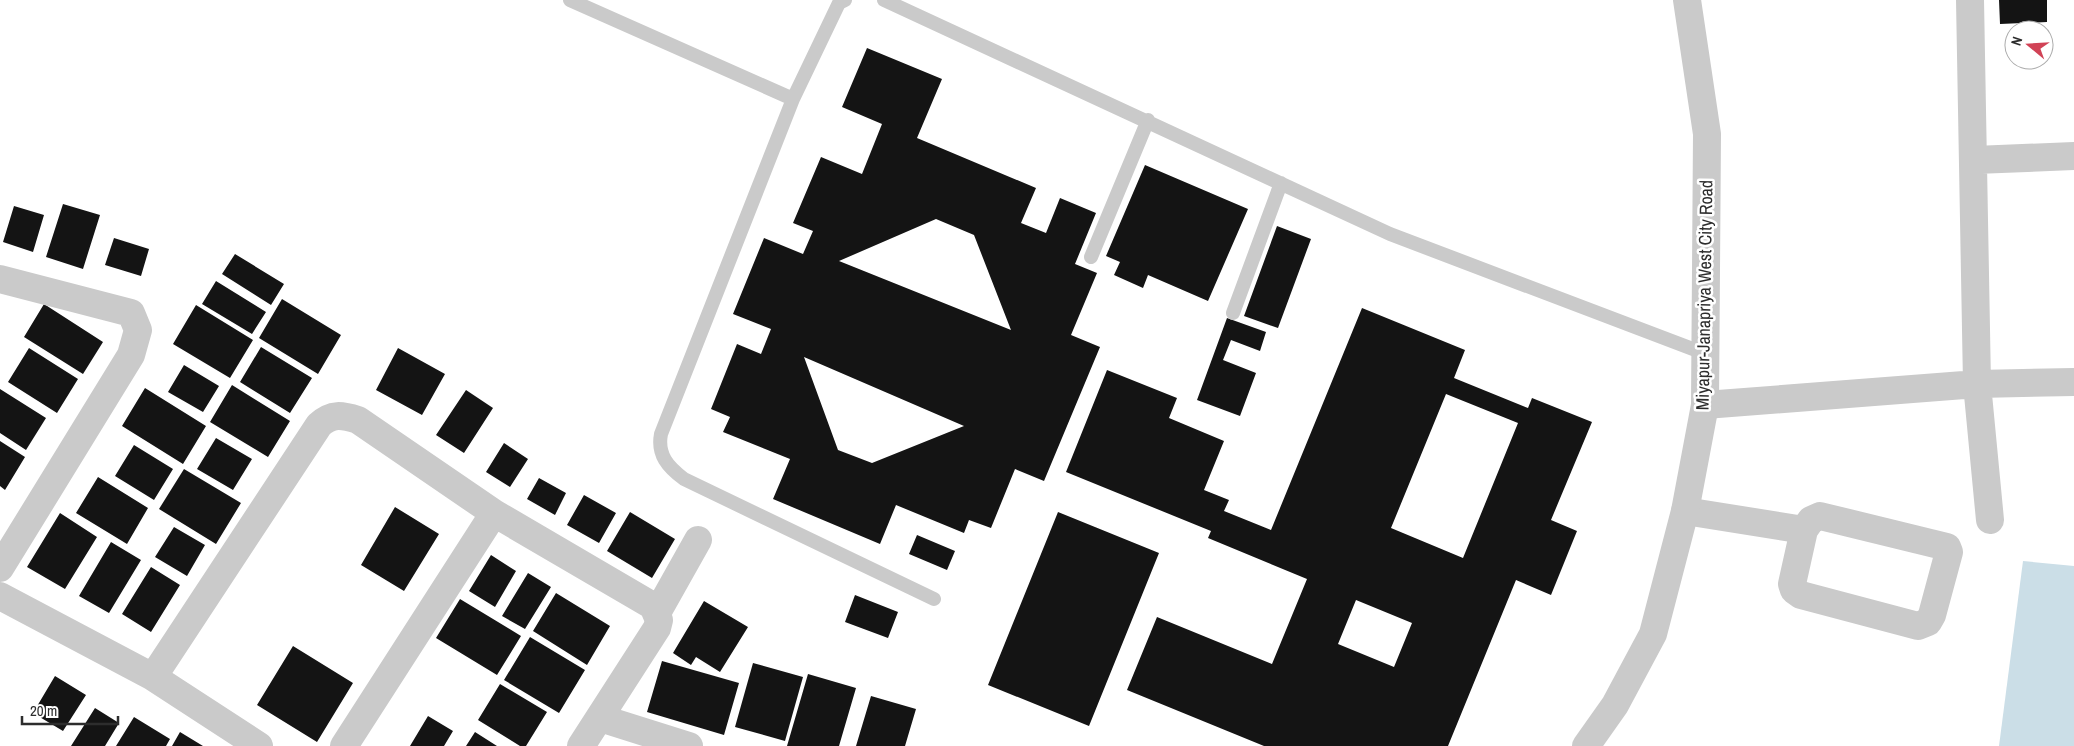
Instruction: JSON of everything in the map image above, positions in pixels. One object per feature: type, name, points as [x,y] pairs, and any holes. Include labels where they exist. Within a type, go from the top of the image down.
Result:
[{"type":"street","name":"Miyapur-Janapriya West City Road","points":[[1586,746],[1614,704],[1653,634],[1685,511],[1705,405],[1707,134],[1687,0]]},
{"type":"street","points":[[1970,0],[1975,160],[1978,384],[1990,520]]},
{"type":"street","points":[[1975,160],[2074,156]]},
{"type":"street","points":[[0,279],[131,313],[138,330],[131,355],[0,568]]},
{"type":"street","points":[[1705,405],[1978,384],[2074,382]]},
{"type":"street","points":[[153,677],[319,425],[327,418],[341,414],[358,420],[494,513],[653,606],[659,620],[657,628],[581,746]]},
{"type":"street","points":[[1685,511],[1804,530]]},
{"type":"street","points":[[344,746],[494,513]]},
{"type":"street","points":[[1820,516],[1947,547],[1950,552],[1928,622],[1918,626],[1801,595],[1794,590],[1792,584],[1804,530],[1811,520],[1820,516]]},
{"type":"street","points":[[657,613],[698,540]]},
{"type":"street","points":[[0,596],[153,677],[259,746]]},
{"type":"street","points":[[600,718],[689,746]]},
{"type":"lane","points":[[570,0],[792,98]]},
{"type":"lane","points":[[845,0],[839,2],[792,98],[665,425],[659,446],[670,468],[684,479],[934,599]]},
{"type":"lane","points":[[884,0],[1148,120],[1390,234],[1706,354]]},
{"type":"lane","points":[[1091,257],[1148,120]]},
{"type":"lane","points":[[1233,312],[1281,183]]},
{"type":"shaded area","points":[[2023,561],[2074,566],[2074,746],[1999,746]]},
{"type":"building","points":[[1999,0],[2047,0],[2047,20],[2004,20],[2004,24],[2000,24]]},
{"type":"building","points":[[867,48],[942,79],[917,138],[1036,188],[1021,223],[1046,233],[1060,198],[1096,213],[1075,264],[1097,273],[1071,335],[1100,347],[1044,481],[1015,469],[991,528],[969,520],[964,533],[896,505],[880,544],[773,499],[790,459],[723,432],[730,417],[711,409],[737,344],[761,354],[771,329],[733,314],[764,238],[803,254],[813,231],[793,223],[821,157],[862,174],[882,124],[842,107]],"holes":[[[936,219],[974,235],[1011,330],[839,261]],[[804,357],[964,426],[872,463],[838,450]]]},
{"type":"building","points":[[1145,165],[1248,209],[1208,301],[1148,275],[1143,288],[1114,275],[1120,262],[1106,256]]},
{"type":"building","points":[[63,204],[100,215],[83,269],[46,257]]},
{"type":"building","points":[[14,206],[44,215],[33,252],[3,242]]},
{"type":"building","points":[[1277,226],[1311,239],[1278,328],[1244,316]]},
{"type":"building","points":[[114,238],[149,249],[141,276],[105,265]]},
{"type":"building","points":[[235,254],[284,284],[271,305],[222,274]]},
{"type":"building","points":[[216,281],[266,312],[252,334],[202,304]]},
{"type":"building","points":[[282,299],[341,335],[318,374],[259,338]]},
{"type":"building","points":[[44,304],[103,342],[83,374],[24,337]]},
{"type":"building","points":[[196,305],[253,340],[230,378],[173,344]]},
{"type":"building","points":[[1362,308],[1465,350],[1454,378],[1528,408],[1532,398],[1592,422],[1551,520],[1577,531],[1551,595],[1516,580],[1448,746],[1264,746],[1127,690],[1157,617],[1272,664],[1307,579],[1208,538],[1211,531],[1066,472],[1107,370],[1177,398],[1169,418],[1224,441],[1204,490],[1229,500],[1224,511],[1271,530]],"holes":[[[1446,394],[1518,423],[1463,558],[1391,528]],[[1356,600],[1412,623],[1394,667],[1338,644]]]},
{"type":"building","points":[[1227,318],[1266,332],[1260,351],[1231,340],[1223,360],[1256,373],[1240,416],[1197,400]]},
{"type":"building","points":[[261,347],[312,378],[290,413],[240,382]]},
{"type":"building","points":[[29,348],[78,379],[57,413],[8,382]]},
{"type":"building","points":[[398,348],[445,374],[422,415],[376,390]]},
{"type":"building","points":[[184,365],[219,386],[203,412],[168,392]]},
{"type":"building","points":[[232,385],[290,421],[268,457],[210,422]]},
{"type":"building","points":[[145,388],[206,426],[183,464],[122,426]]},
{"type":"building","points":[[0,389],[46,418],[26,450],[0,433]]},
{"type":"building","points":[[466,390],[493,408],[464,453],[436,435]]},
{"type":"building","points":[[216,438],[252,459],[233,490],[197,469]]},
{"type":"building","points":[[0,441],[25,457],[5,490],[0,486]]},
{"type":"building","points":[[504,443],[528,459],[510,487],[486,472]]},
{"type":"building","points":[[134,445],[173,469],[154,500],[115,476]]},
{"type":"building","points":[[184,469],[241,503],[216,544],[159,509]]},
{"type":"building","points":[[98,477],[148,508],[127,544],[76,513]]},
{"type":"building","points":[[539,478],[566,493],[555,515],[527,499]]},
{"type":"building","points":[[584,495],[616,513],[599,543],[567,525]]},
{"type":"building","points":[[395,507],[439,534],[404,591],[361,565]]},
{"type":"building","points":[[630,512],[675,539],[652,578],[607,551]]},
{"type":"building","points":[[1058,512],[1159,553],[1089,726],[988,685]]},
{"type":"building","points":[[60,513],[97,537],[65,589],[27,567]]},
{"type":"building","points":[[174,527],[205,545],[187,576],[155,557]]},
{"type":"building","points":[[917,535],[955,551],[947,570],[909,554]]},
{"type":"building","points":[[111,542],[141,560],[109,613],[79,596]]},
{"type":"building","points":[[491,555],[516,571],[495,607],[469,591]]},
{"type":"building","points":[[151,567],[180,585],[151,632],[122,614]]},
{"type":"building","points":[[528,573],[551,587],[525,629],[502,616]]},
{"type":"building","points":[[556,593],[610,626],[587,665],[533,631]]},
{"type":"building","points":[[855,595],[898,612],[888,638],[845,622]]},
{"type":"building","points":[[460,599],[521,636],[497,675],[436,638]]},
{"type":"building","points":[[704,601],[748,627],[720,672],[696,657],[691,665],[673,653]]},
{"type":"building","points":[[530,637],[585,670],[559,713],[504,680]]},
{"type":"building","points":[[293,646],[353,683],[317,742],[257,705]]},
{"type":"building","points":[[662,661],[739,683],[724,735],[647,712]]},
{"type":"building","points":[[753,663],[803,677],[785,741],[735,727]]},
{"type":"building","points":[[808,674],[856,688],[839,746],[787,746]]},
{"type":"building","points":[[55,676],[86,695],[63,731],[33,713]]},
{"type":"building","points":[[500,684],[547,712],[526,746],[520,746],[478,720]]},
{"type":"building","points":[[871,696],[916,709],[905,746],[856,746]]},
{"type":"building","points":[[95,708],[119,723],[105,746],[71,746]]},
{"type":"building","points":[[428,716],[453,731],[444,746],[410,746]]},
{"type":"building","points":[[134,717],[170,739],[166,746],[116,746]]},
{"type":"building","points":[[180,732],[203,746],[172,746]]},
{"type":"building","points":[[475,732],[497,746],[466,746]]}]
